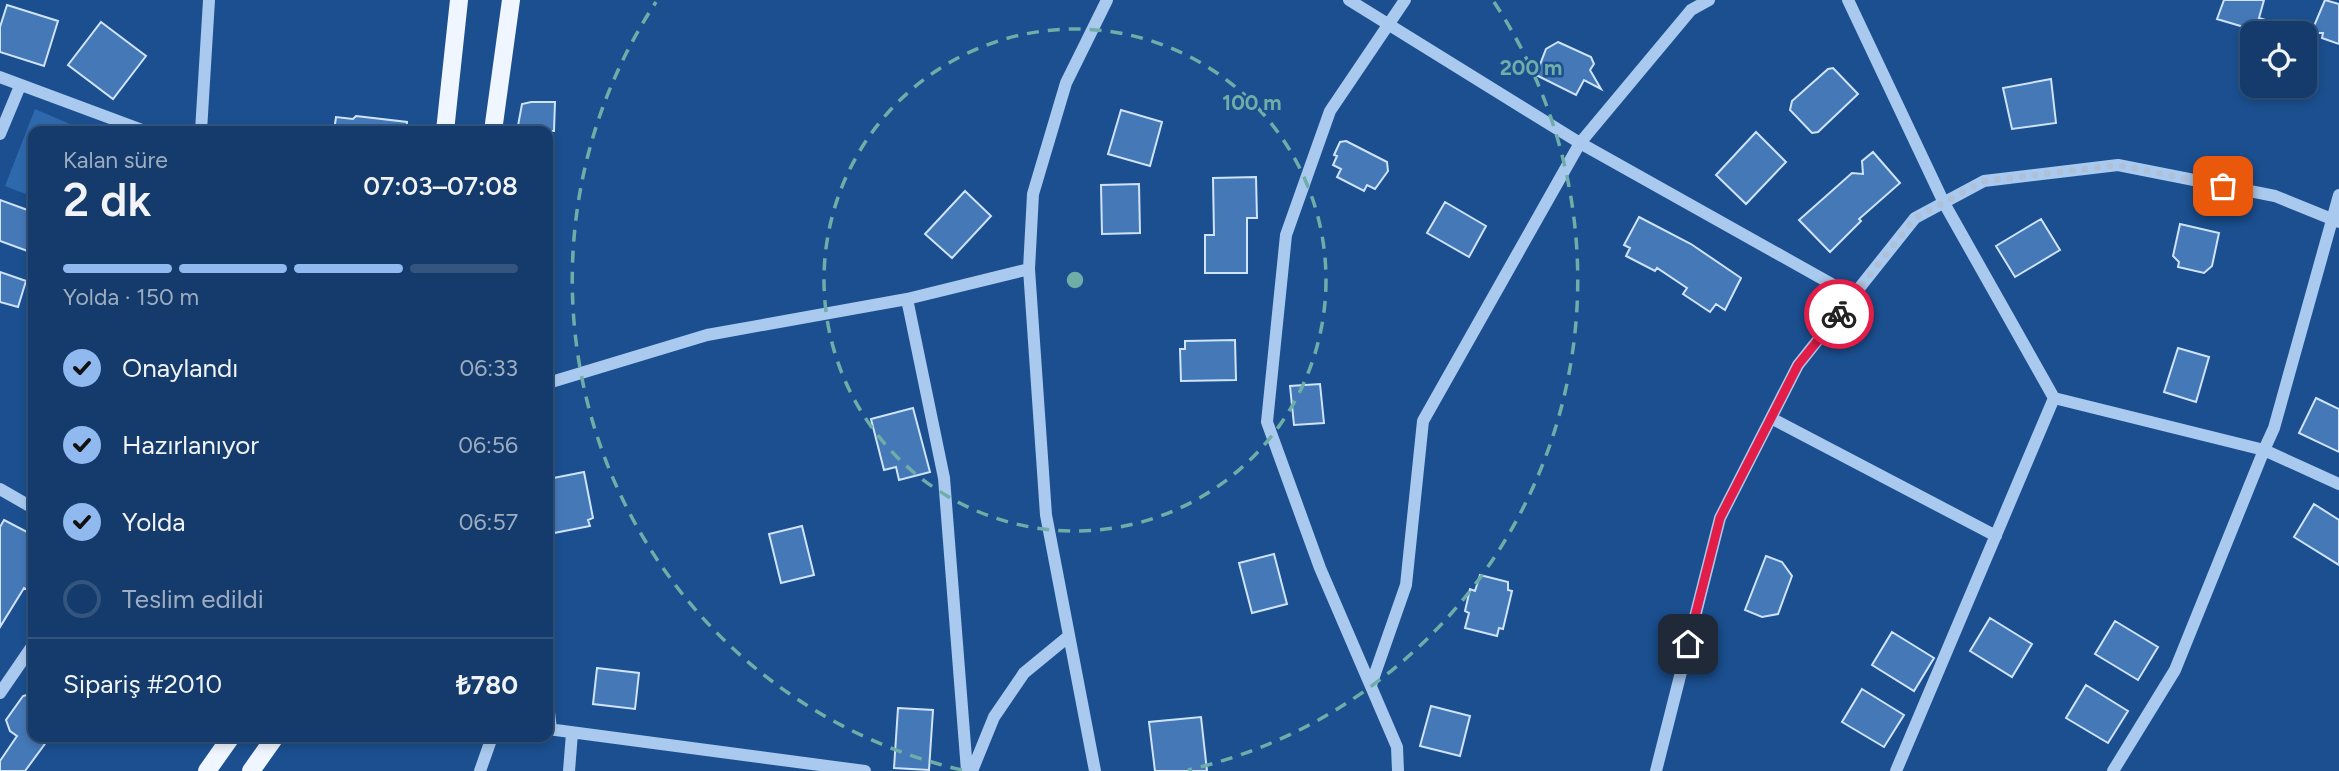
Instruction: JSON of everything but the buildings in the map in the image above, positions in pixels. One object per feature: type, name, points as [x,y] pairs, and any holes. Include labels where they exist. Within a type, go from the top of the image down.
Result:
[{"type":"main road","points":[[447,126],[460,0]]},
{"type":"main road","points":[[494,126],[511,0]]},
{"type":"main road","points":[[207,771],[227,742]]},
{"type":"main road","points":[[251,771],[271,742]]},
{"type":"street","points":[[201,126],[209,0]]},
{"type":"street","points":[[1095,771],[1046,515],[1029,269],[1037,182],[1066,83],[1107,0]]},
{"type":"street","points":[[1349,0],[1580,143],[1853,296]]},
{"type":"street","points":[[1398,771],[1397,747],[1320,568],[1267,422],[1286,235],[1330,111],[1405,0]]},
{"type":"street","points":[[1371,685],[1406,585],[1423,421],[1580,143],[1691,10],[1709,0]]},
{"type":"street","points":[[1848,0],[1944,203],[2054,398],[2263,450],[2339,484]]},
{"type":"street","points":[[0,77],[131,126]]},
{"type":"street","points":[[0,134],[20,86]]},
{"type":"street","points":[[1656,771],[1720,518],[1798,365],[1915,218],[1984,181],[2118,165],[2276,196],[2335,220]]},
{"type":"street","points":[[2113,771],[2175,670],[2274,428],[2335,220],[2339,195]]},
{"type":"street","points":[[553,381],[707,335],[907,299],[1029,269]]},
{"type":"street","points":[[907,299],[944,478],[967,771]]},
{"type":"street","points":[[1896,771],[2054,398]]},
{"type":"street","points":[[1771,418],[1996,536]]},
{"type":"street","points":[[0,489],[28,505]]},
{"type":"street","points":[[972,771],[994,717],[1024,673],[1069,636]]},
{"type":"street","points":[[0,693],[28,652]]},
{"type":"street","points":[[553,730],[784,766],[865,771]]},
{"type":"street","points":[[569,771],[572,733]]},
{"type":"street","points":[[480,771],[490,742]]},
{"type":"shaded area","points":[[35,109],[74,126],[28,126]]},
{"type":"shaded area","points":[[28,127],[28,195],[5,186]]},
{"type":"way so far","points":[[1839,314],[1915,218],[1984,181],[2118,165],[2223,186]]},
{"type":"route","points":[[1688,644],[1720,518],[1798,365],[1839,314]]}]
